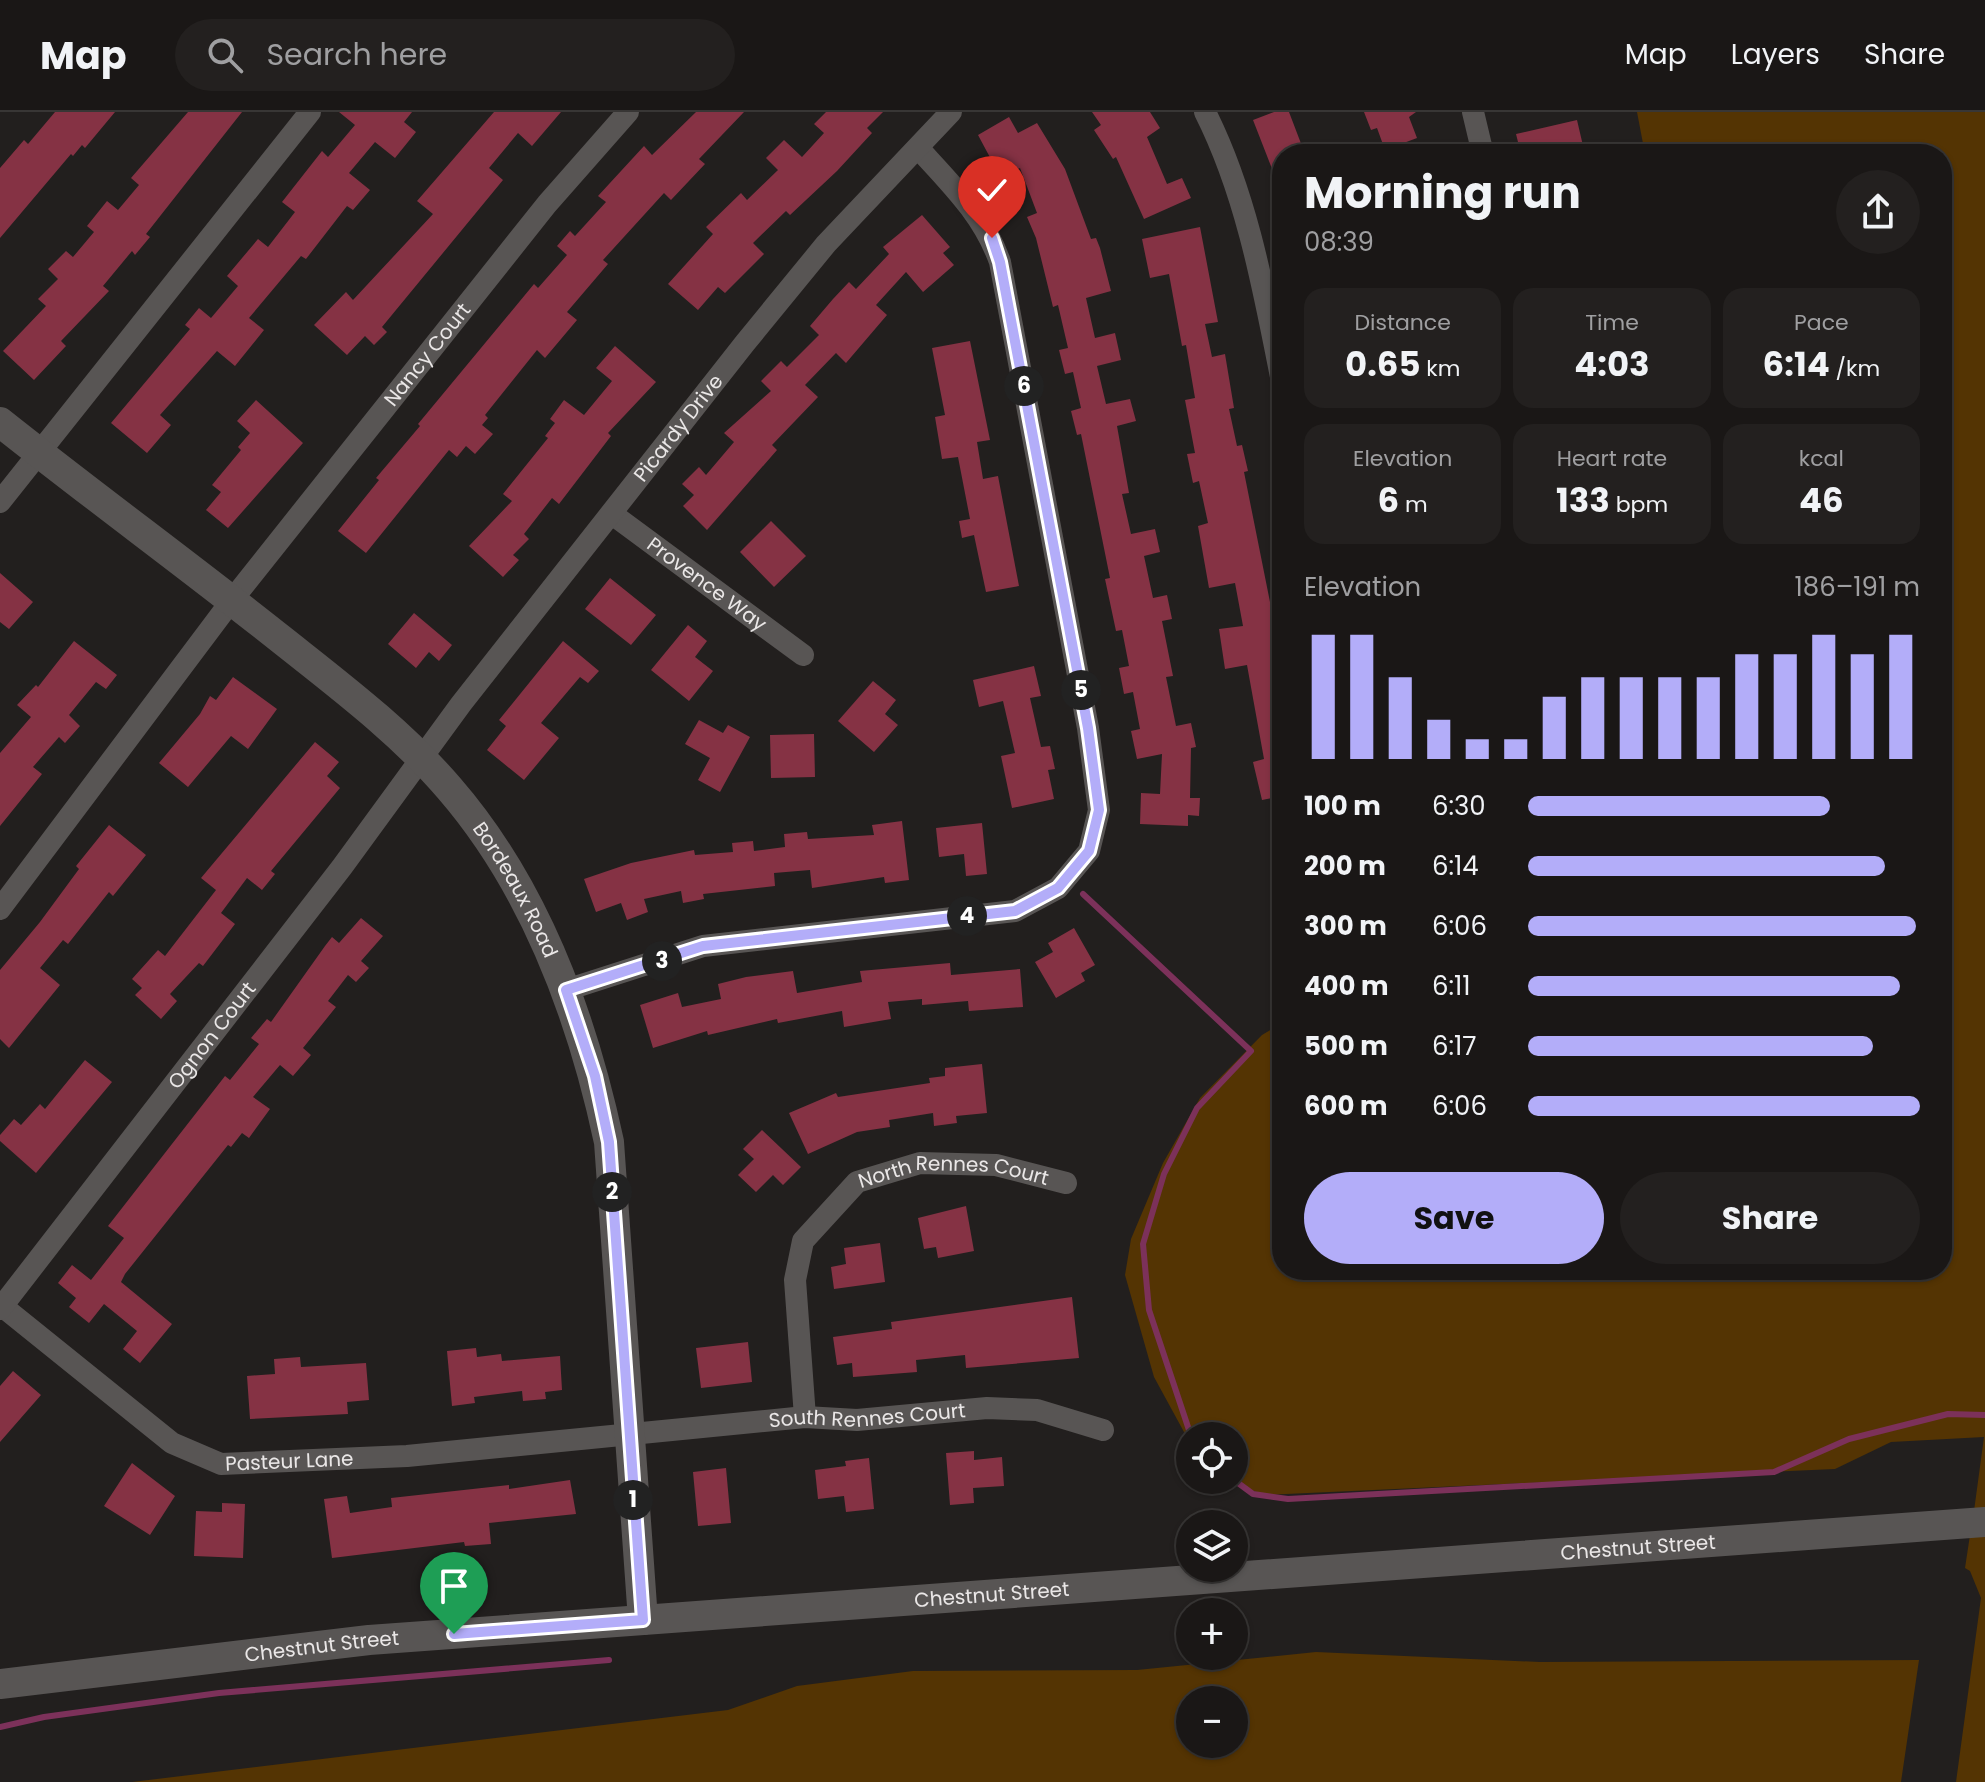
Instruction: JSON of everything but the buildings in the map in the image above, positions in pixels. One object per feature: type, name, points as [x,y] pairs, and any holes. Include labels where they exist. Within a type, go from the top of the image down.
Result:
[{"type":"main road","name":"Bordeaux Road","points":[[0,422],[232,600],[359,702],[421,758],[450,789],[482,832],[519,892],[566,990],[595,1076],[609,1142],[643,1620]]},
{"type":"main road","name":"Chestnut Street","points":[[0,1684],[369,1640],[1985,1522]]},
{"type":"street","points":[[0,502],[310,112]]},
{"type":"street","name":"Nancy Court","points":[[232,600],[547,204],[628,112]]},
{"type":"street","name":"Picardy Drive","points":[[421,758],[826,244],[951,112]]},
{"type":"street","points":[[1205,112],[1226,153],[1272,333]]},
{"type":"street","points":[[1473,112],[1481,144]]},
{"type":"street","points":[[566,990],[703,946],[1015,911],[1058,888],[1089,851],[1099,810],[1088,728],[1000,262],[992,238],[966,200],[919,149]]},
{"type":"street","name":"Provence Way","points":[[612,514],[803,655]]},
{"type":"street","points":[[0,909],[232,600]]},
{"type":"street","name":"Ognon Court","points":[[1,1308],[342,867],[421,758]]},
{"type":"street","name":"North Rennes Court","points":[[805,1417],[795,1280],[803,1241],[857,1182],[920,1163],[996,1165],[1066,1183]]},
{"type":"street","name":"Pasteur Lane","points":[[1,1308],[172,1443],[221,1464],[407,1456],[628,1435]]},
{"type":"street","name":"South Rennes Court","points":[[628,1435],[805,1417],[857,1420],[987,1408],[1024,1410],[1103,1430]]},
{"type":"shaded area","points":[[1637,112],[1985,112],[1985,1510],[1974,1511],[1984,1437],[1891,1442],[1835,1469],[1265,1495],[1248,1489],[1248,1422],[1179,1422],[1154,1377],[1125,1275],[1131,1239],[1163,1163],[1200,1098],[1262,1035],[1272,1029],[1272,1280],[1952,1280],[1952,144],[1643,144]]},
{"type":"shaded area","points":[[1985,1534],[1985,1782],[1956,1782],[1981,1598],[1970,1571],[1965,1568],[1970,1535]]},
{"type":"shaded area","points":[[1316,1652],[1540,1662],[1919,1660],[1901,1782],[132,1782],[728,1710],[797,1686],[913,1671],[1137,1670],[1176,1666],[1176,1670],[1248,1670],[1248,1659]]},
{"type":"waterway","points":[[1083,894],[1251,1051],[1197,1108],[1164,1174],[1143,1244],[1149,1310],[1186,1422]]},
{"type":"waterway","points":[[1248,1490],[1253,1494],[1288,1499],[1774,1472],[1849,1439],[1948,1414],[1985,1415]]},
{"type":"waterway","points":[[0,1727],[44,1717],[219,1693],[609,1660]]},
{"type":"route","points":[[454,1634],[643,1620],[609,1142],[595,1076],[566,990],[650,966],[703,946],[1015,911],[1058,888],[1089,851],[1099,810],[1088,728],[1000,262],[992,238]]}]
